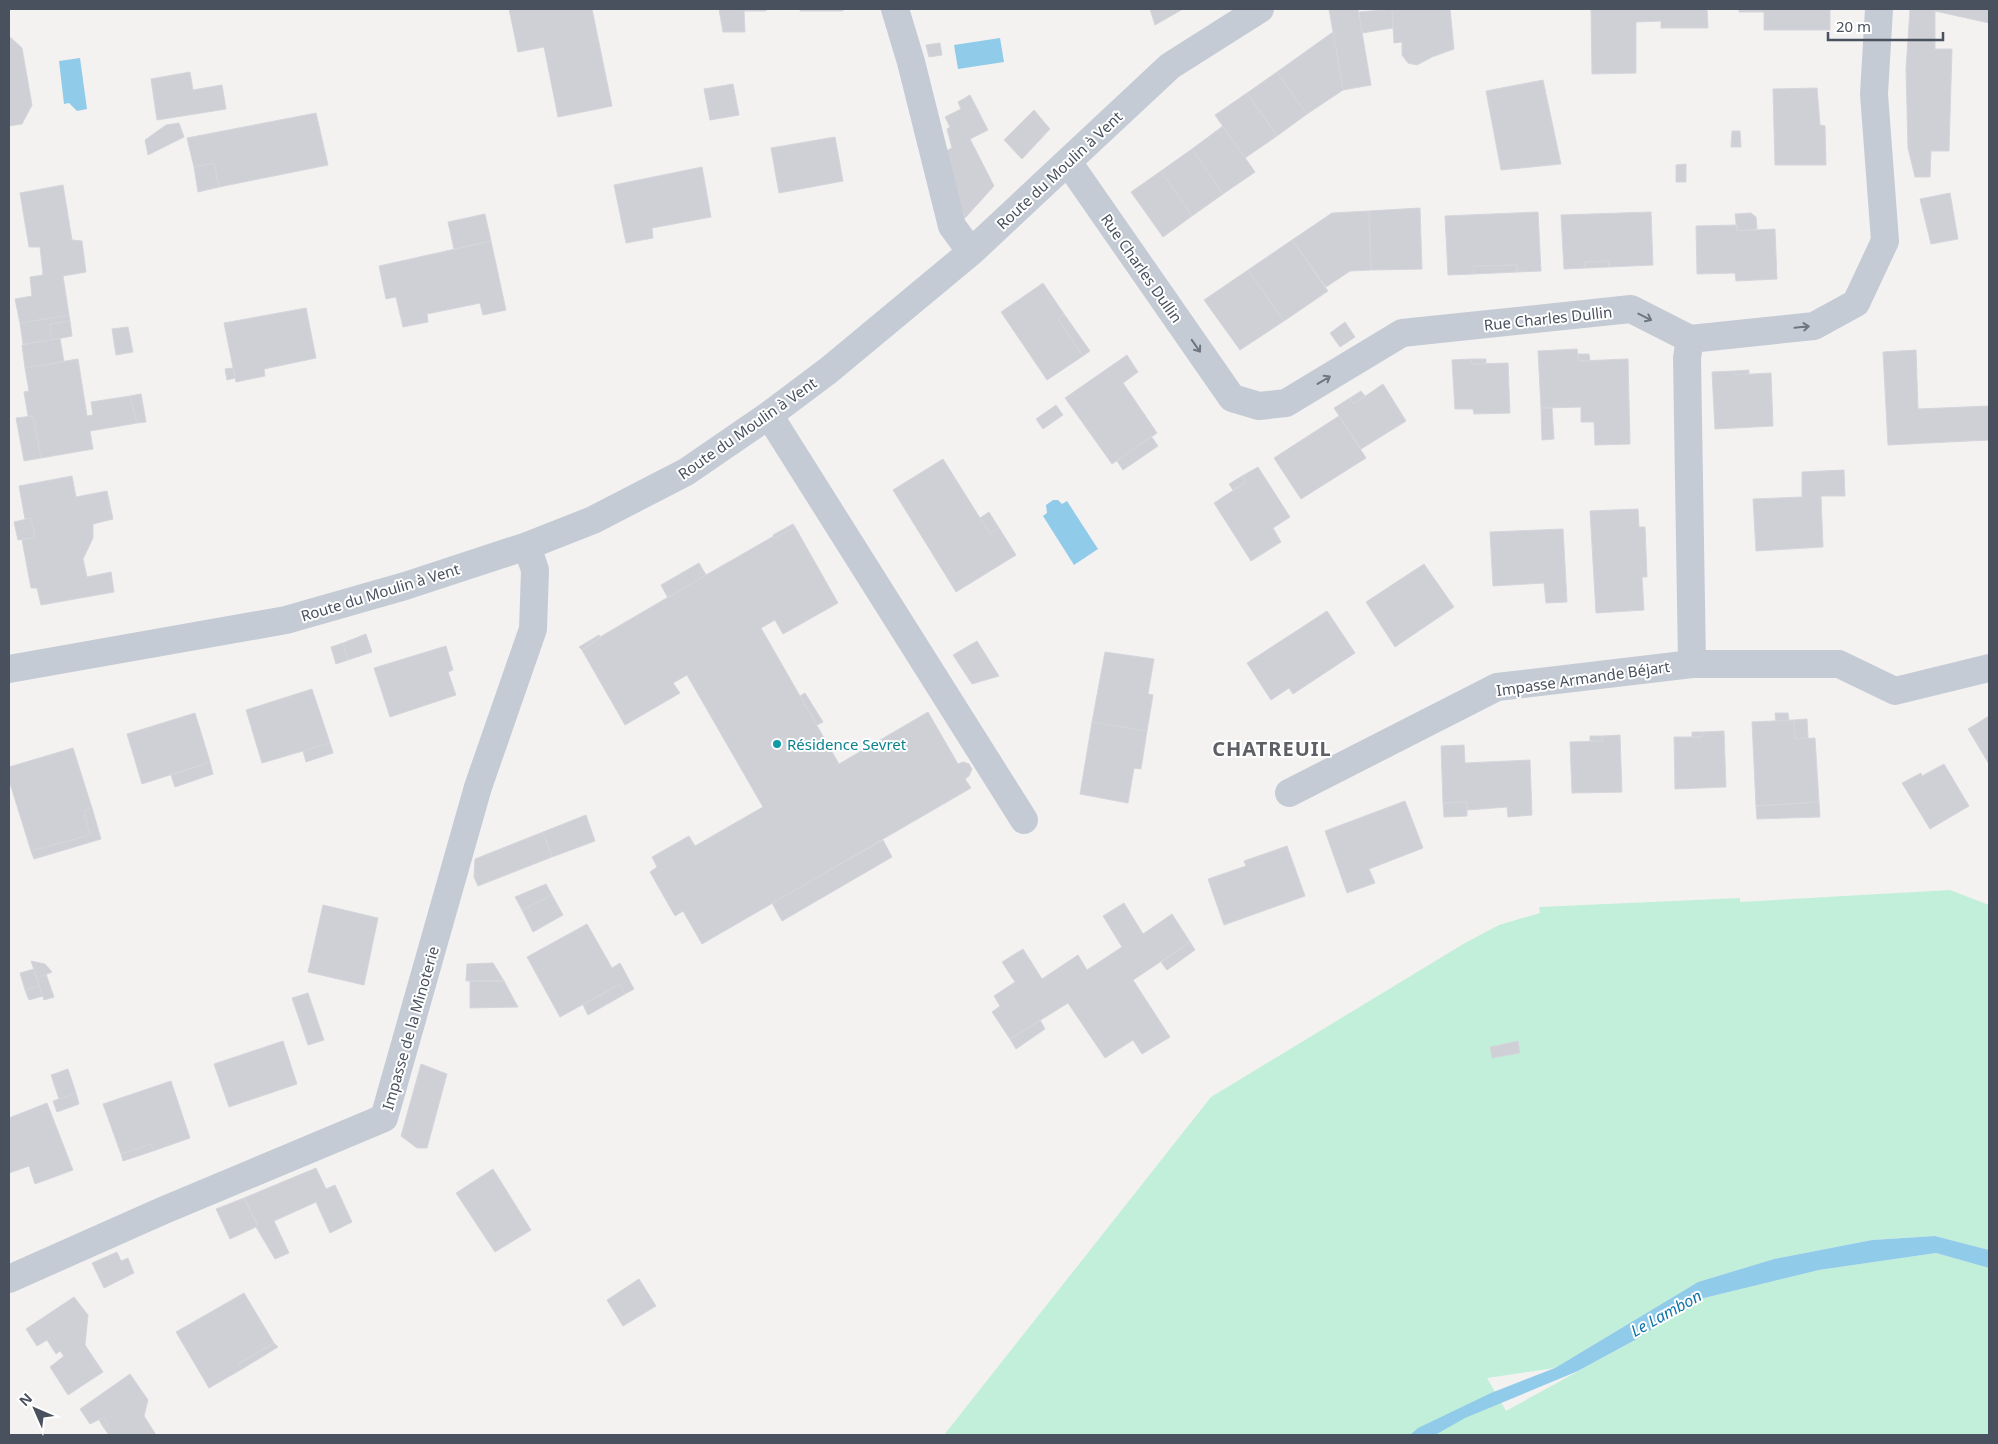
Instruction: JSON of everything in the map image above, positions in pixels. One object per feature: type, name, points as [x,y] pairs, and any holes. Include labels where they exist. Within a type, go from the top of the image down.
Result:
[{"type":"street","points":[[895,9],[911,62],[952,226],[971,252]]},
{"type":"street","name":"Route du Moulin à Vent","points":[[9,669],[286,620],[405,586],[527,546],[593,520],[686,472],[770,415],[829,370],[971,252],[1170,66],[1260,9]]},
{"type":"street","points":[[1690,339],[1814,326],[1856,303],[1885,241],[1874,94],[1879,9]]},
{"type":"street","name":"Rue Charles Dullin","points":[[1068,162],[1232,398],[1260,406],[1286,403],[1402,333],[1631,310],[1690,339]]},
{"type":"street","name":"Impasse Armande Béjart","points":[[1690,339],[1687,358],[1692,664]]},
{"type":"street","points":[[770,415],[1024,820]]},
{"type":"street","name":"Impasse de la Minoterie","points":[[9,1279],[162,1211],[384,1118],[478,787],[533,629],[535,570],[527,546]]},
{"type":"street","name":"Impasse Armande Béjart","points":[[1289,793],[1497,687],[1692,664],[1839,664],[1895,691],[1989,668]]},
{"type":"green space","points":[[1950,890],[1989,905],[1989,1250],[1935,1236],[1872,1240],[1774,1259],[1698,1282],[1555,1368],[1487,1378],[1506,1411],[1635,1340],[1700,1299],[1819,1270],[1936,1253],[1989,1268],[1989,1435],[944,1435],[1211,1097],[1465,943],[1499,925],[1540,913],[1539,907],[1740,898],[1740,902]]},
{"type":"water","points":[[1000,38],[1004,62],[958,69],[954,45]]},
{"type":"water","points":[[80,58],[87,109],[77,111],[69,103],[64,104],[59,61]]},
{"type":"water","points":[[1053,500],[1058,500],[1062,504],[1067,501],[1098,549],[1074,565],[1043,516],[1047,513],[1046,505]]},
{"type":"water","name":"Le Lambon","points":[[1935,1236],[1989,1250],[1989,1268],[1936,1253],[1819,1270],[1700,1299],[1635,1340],[1578,1371],[1465,1418],[1435,1435],[1410,1435],[1418,1428],[1491,1393],[1555,1368],[1698,1282],[1774,1259],[1872,1240]]},
{"type":"building","points":[[509,9],[592,9],[612,106],[558,117],[544,47],[518,52]]},
{"type":"building","points":[[719,9],[766,9],[766,11],[744,11],[745,32],[723,32]]},
{"type":"building","points":[[800,9],[843,9],[843,11],[800,11]]},
{"type":"building","points":[[1150,9],[1183,9],[1155,25]]},
{"type":"building","points":[[1329,9],[1358,9],[1371,85],[1343,90]]},
{"type":"building","points":[[1392,9],[1450,9],[1454,49],[1417,65],[1408,63],[1402,55],[1402,42],[1394,43]]},
{"type":"building","points":[[1392,9],[1393,28],[1362,33],[1359,12]]},
{"type":"building","points":[[1591,9],[1707,9],[1708,28],[1661,28],[1661,21],[1636,22],[1636,73],[1592,74]]},
{"type":"building","points":[[1739,9],[1830,9],[1830,30],[1764,30],[1764,12],[1739,12]]},
{"type":"building","points":[[1910,9],[1989,9],[1989,23],[1935,11],[1935,49],[1952,49],[1949,151],[1931,151],[1930,177],[1915,177],[1908,148],[1906,69]]},
{"type":"building","points":[[1333,32],[1343,90],[1307,114],[1277,72]]},
{"type":"building","points":[[9,36],[22,48],[32,105],[22,124],[9,126]]},
{"type":"building","points":[[940,43],[942,55],[929,57],[926,45]]},
{"type":"building","points":[[190,72],[193,90],[222,85],[226,109],[157,120],[151,79]]},
{"type":"building","points":[[1277,72],[1307,114],[1277,136],[1247,93]]},
{"type":"building","points":[[1543,80],[1561,164],[1501,170],[1486,91]]},
{"type":"building","points":[[733,84],[739,115],[710,120],[704,89]]},
{"type":"building","points":[[1817,88],[1820,125],[1825,126],[1826,165],[1775,165],[1773,89]]},
{"type":"building","points":[[1247,93],[1277,136],[1245,158],[1215,115]]},
{"type":"building","points":[[970,95],[988,130],[970,139],[994,186],[965,218],[949,173],[946,151],[952,148],[947,129],[950,127],[945,117],[961,109],[958,102]]},
{"type":"building","points":[[1034,110],[1050,129],[1022,159],[1004,140]]},
{"type":"building","points":[[316,113],[328,165],[219,187],[214,163],[194,167],[187,138]]},
{"type":"building","points":[[179,123],[184,137],[148,155],[145,140],[166,125]]},
{"type":"building","points":[[1223,126],[1255,172],[1223,194],[1192,149]]},
{"type":"building","points":[[1732,131],[1740,131],[1741,147],[1731,147]]},
{"type":"building","points":[[835,137],[843,181],[779,193],[771,148]]},
{"type":"building","points":[[1192,149],[1223,194],[1192,216],[1161,171]]},
{"type":"building","points":[[214,163],[219,187],[198,192],[194,167]]},
{"type":"building","points":[[1686,164],[1686,182],[1676,182],[1676,165]]},
{"type":"building","points":[[702,167],[711,217],[652,228],[653,238],[626,243],[614,185]]},
{"type":"building","points":[[1161,171],[1192,216],[1163,237],[1131,192]]},
{"type":"building","points":[[63,185],[72,240],[82,241],[86,272],[63,276],[69,315],[20,323],[15,299],[32,296],[30,277],[43,275],[40,247],[29,247],[20,193]]},
{"type":"building","points":[[1950,193],[1958,239],[1931,244],[1920,199]]},
{"type":"building","points":[[1420,208],[1422,269],[1371,270],[1369,211]]},
{"type":"building","points":[[1369,211],[1371,270],[1350,271],[1326,287],[1292,240],[1332,213]]},
{"type":"building","points":[[1538,212],[1541,271],[1517,272],[1517,265],[1474,266],[1473,274],[1448,275],[1445,216]]},
{"type":"building","points":[[1651,212],[1653,265],[1609,267],[1609,261],[1585,262],[1585,268],[1564,269],[1561,215]]},
{"type":"building","points":[[1751,213],[1756,217],[1757,229],[1737,231],[1735,214]]},
{"type":"building","points":[[485,214],[491,241],[454,249],[448,222]]},
{"type":"building","points":[[1737,225],[1737,231],[1775,229],[1777,279],[1736,281],[1735,273],[1697,274],[1696,226]]},
{"type":"building","points":[[1292,240],[1328,291],[1284,321],[1248,270]]},
{"type":"building","points":[[491,241],[506,310],[483,315],[480,303],[427,314],[428,322],[403,327],[396,297],[386,299],[379,266]]},
{"type":"building","points":[[1609,261],[1609,267],[1585,268],[1585,262]]},
{"type":"building","points":[[1517,265],[1517,272],[1473,274],[1474,266]]},
{"type":"building","points":[[1248,270],[1284,321],[1240,350],[1204,300]]},
{"type":"building","points":[[1043,283],[1064,314],[1058,319],[1083,356],[1047,380],[1001,312]]},
{"type":"building","points":[[306,308],[316,358],[264,369],[265,376],[236,382],[224,323]]},
{"type":"building","points":[[1064,314],[1090,351],[1083,356],[1058,319]]},
{"type":"building","points":[[69,315],[70,321],[50,324],[52,340],[23,344],[20,323]]},
{"type":"building","points":[[70,321],[72,336],[52,340],[50,324]]},
{"type":"building","points":[[1345,322],[1355,337],[1340,347],[1330,333]]},
{"type":"building","points":[[128,327],[133,352],[116,355],[112,329]]},
{"type":"building","points":[[60,338],[64,362],[25,368],[22,345]]},
{"type":"building","points":[[1577,349],[1579,361],[1628,359],[1630,444],[1595,445],[1594,422],[1581,422],[1581,407],[1541,408],[1538,351]]},
{"type":"building","points":[[1916,350],[1918,409],[1989,406],[1989,440],[1888,445],[1883,352]]},
{"type":"building","points":[[1578,354],[1589,354],[1590,361],[1579,361]]},
{"type":"building","points":[[1127,355],[1138,372],[1123,383],[1157,433],[1112,464],[1065,398]]},
{"type":"building","points":[[78,359],[87,416],[93,415],[91,402],[130,396],[137,423],[90,431],[93,449],[41,458],[33,416],[28,416],[24,392],[29,391],[25,368]]},
{"type":"building","points":[[1471,359],[1472,364],[1508,363],[1510,413],[1474,414],[1473,409],[1455,409],[1452,360]]},
{"type":"building","points":[[1471,359],[1486,359],[1486,364],[1472,364]]},
{"type":"building","points":[[233,368],[235,378],[227,380],[225,369]]},
{"type":"building","points":[[1749,370],[1749,374],[1735,375],[1734,371]]},
{"type":"building","points":[[1734,371],[1735,375],[1771,373],[1773,426],[1715,429],[1712,372]]},
{"type":"building","points":[[1383,384],[1406,421],[1361,449],[1334,408],[1350,398],[1354,404]]},
{"type":"building","points":[[1361,391],[1365,396],[1354,404],[1350,398]]},
{"type":"building","points":[[141,394],[146,422],[137,423],[130,396]]},
{"type":"building","points":[[1056,405],[1063,415],[1043,429],[1036,419]]},
{"type":"building","points":[[1541,408],[1552,408],[1554,439],[1542,440]]},
{"type":"building","points":[[33,416],[41,458],[24,461],[16,418]]},
{"type":"building","points":[[1339,416],[1366,458],[1301,499],[1274,458]]},
{"type":"building","points":[[1151,436],[1158,446],[1123,470],[1117,461]]},
{"type":"building","points":[[943,459],[990,534],[999,528],[1016,555],[956,592],[893,490]]},
{"type":"building","points":[[1258,467],[1290,517],[1273,528],[1281,542],[1251,561],[1214,503],[1246,482],[1242,476]]},
{"type":"building","points":[[1844,470],[1845,496],[1821,496],[1823,547],[1756,551],[1753,499],[1802,497],[1802,472]]},
{"type":"building","points":[[72,476],[76,497],[107,491],[113,519],[93,524],[93,538],[83,559],[87,577],[111,572],[114,592],[41,605],[37,588],[31,588],[22,540],[35,537],[31,518],[25,519],[19,486]]},
{"type":"building","points":[[1242,476],[1246,482],[1233,490],[1229,484]]},
{"type":"building","points":[[1638,509],[1639,527],[1645,527],[1647,577],[1642,577],[1644,610],[1596,613],[1590,511]]},
{"type":"building","points":[[989,512],[999,528],[990,534],[980,518]]},
{"type":"building","points":[[31,518],[35,537],[18,540],[14,522]]},
{"type":"building","points":[[793,524],[795,527],[775,538],[773,535]]},
{"type":"building","name":"Résidence Sevret","points":[[795,527],[838,603],[783,634],[775,620],[761,628],[839,764],[928,712],[958,764],[963,762],[969,764],[972,769],[969,776],[965,779],[971,788],[702,944],[683,911],[675,916],[650,872],[657,867],[652,857],[689,836],[695,846],[763,807],[687,675],[673,683],[680,693],[625,725],[582,650],[600,637],[706,575],[774,536],[775,538]]},
{"type":"building","points":[[1563,529],[1567,602],[1546,603],[1544,583],[1493,586],[1490,532]]},
{"type":"building","points":[[699,563],[706,575],[668,598],[661,585]]},
{"type":"building","points":[[1424,564],[1454,607],[1395,647],[1366,602]]},
{"type":"building","points":[[1327,611],[1355,653],[1293,694],[1289,688],[1271,700],[1247,663]]},
{"type":"building","points":[[366,634],[372,652],[348,660],[343,643]]},
{"type":"building","points":[[599,635],[601,638],[582,650],[579,647]]},
{"type":"building","points":[[977,641],[999,676],[972,684],[953,655]]},
{"type":"building","points":[[343,643],[348,660],[336,664],[331,647]]},
{"type":"building","points":[[446,646],[453,670],[448,672],[456,695],[390,717],[374,668]]},
{"type":"building","points":[[1105,652],[1154,659],[1148,694],[1153,695],[1147,731],[1092,722]]},
{"type":"building","points":[[312,689],[330,743],[262,763],[246,710]]},
{"type":"building","points":[[805,693],[823,722],[817,725],[800,696]]},
{"type":"building","points":[[195,713],[210,762],[142,784],[127,734]]},
{"type":"building","points":[[1775,713],[1788,713],[1789,720],[1776,721]]},
{"type":"building","points":[[1989,716],[1989,764],[1968,729]]},
{"type":"building","points":[[1807,719],[1808,738],[1795,739],[1794,720]]},
{"type":"building","points":[[1794,720],[1795,739],[1815,738],[1819,802],[1756,806],[1752,722]]},
{"type":"building","points":[[1092,722],[1147,731],[1141,769],[1134,768],[1128,803],[1080,794]]},
{"type":"building","points":[[1724,731],[1726,787],[1675,789],[1674,737],[1702,737],[1703,732]]},
{"type":"building","points":[[1692,732],[1703,732],[1702,737],[1692,737]]},
{"type":"building","points":[[1620,735],[1622,792],[1572,793],[1570,742],[1602,741],[1603,736]]},
{"type":"building","points":[[1590,736],[1603,736],[1602,741],[1590,741]]},
{"type":"building","points":[[330,743],[333,753],[306,762],[303,751]]},
{"type":"building","points":[[1464,745],[1465,763],[1530,760],[1532,815],[1508,817],[1507,807],[1467,810],[1467,802],[1443,803],[1441,746]]},
{"type":"building","points":[[73,748],[92,808],[84,811],[90,835],[31,851],[9,780],[9,767]]},
{"type":"building","points":[[210,762],[213,774],[175,787],[171,775]]},
{"type":"building","points":[[1944,764],[1969,806],[1930,829],[1902,783],[1921,773],[1922,776]]},
{"type":"building","points":[[1405,801],[1423,848],[1369,869],[1375,883],[1347,893],[1325,831]]},
{"type":"building","points":[[1467,802],[1467,816],[1444,817],[1443,803]]},
{"type":"building","points":[[1819,802],[1820,817],[1757,819],[1756,806]]},
{"type":"building","points":[[92,808],[101,839],[34,859],[31,851],[90,835],[84,811]]},
{"type":"building","points":[[586,815],[595,841],[552,857],[543,832]]},
{"type":"building","points":[[543,832],[552,857],[478,886],[474,877],[475,859]]},
{"type":"building","points":[[883,840],[892,857],[782,921],[772,903]]},
{"type":"building","points":[[1287,846],[1305,896],[1224,925],[1208,879],[1246,866],[1244,861]]},
{"type":"building","points":[[546,884],[552,895],[522,910],[515,897]]},
{"type":"building","points":[[552,895],[563,915],[533,932],[522,910]]},
{"type":"building","points":[[1124,903],[1143,934],[1172,914],[1190,942],[1133,980],[1170,1037],[1142,1054],[1133,1040],[1105,1058],[1068,1003],[1010,1039],[992,1012],[1000,1006],[994,996],[1015,982],[1002,962],[1023,949],[1042,979],[1078,955],[1087,970],[1122,947],[1103,916]]},
{"type":"building","points":[[323,905],[378,918],[364,985],[308,972]]},
{"type":"building","points":[[587,924],[612,968],[620,963],[634,989],[625,994],[620,984],[560,1017],[527,957]]},
{"type":"building","points":[[1190,942],[1195,950],[1167,970],[1161,962]]},
{"type":"building","points":[[31,961],[45,964],[52,972],[37,978]]},
{"type":"building","points":[[493,963],[504,981],[466,981],[467,964]]},
{"type":"building","points":[[34,969],[39,986],[25,990],[20,973]]},
{"type":"building","points":[[46,974],[54,997],[44,1000],[37,978]]},
{"type":"building","points":[[470,981],[504,981],[518,1007],[470,1008]]},
{"type":"building","points":[[620,984],[625,994],[588,1015],[583,1005]]},
{"type":"building","points":[[39,986],[43,996],[29,1000],[25,990]]},
{"type":"building","points":[[308,993],[324,1040],[308,1045],[292,998]]},
{"type":"building","points":[[1040,1020],[1045,1029],[1016,1049],[1010,1039]]},
{"type":"building","points":[[283,1041],[297,1084],[229,1107],[214,1064]]},
{"type":"building","points":[[1518,1041],[1520,1053],[1492,1058],[1490,1047]]},
{"type":"building","points":[[421,1064],[447,1074],[427,1148],[417,1148],[401,1136]]},
{"type":"building","points":[[68,1069],[76,1093],[59,1099],[51,1075]]},
{"type":"building","points":[[171,1081],[190,1138],[153,1151],[151,1144],[121,1154],[103,1104]]},
{"type":"building","points":[[76,1093],[79,1104],[57,1112],[53,1101]]},
{"type":"building","points":[[47,1103],[73,1170],[35,1184],[29,1166],[9,1173],[9,1118]]},
{"type":"building","points":[[151,1144],[153,1151],[123,1161],[121,1154]]},
{"type":"building","points":[[316,1168],[326,1189],[335,1185],[352,1222],[330,1233],[316,1202],[274,1221],[289,1253],[275,1259],[256,1227],[258,1226],[244,1198]]},
{"type":"building","points":[[493,1169],[531,1230],[495,1252],[456,1193]]},
{"type":"building","points":[[244,1198],[258,1226],[230,1239],[216,1209]]},
{"type":"building","points":[[117,1252],[121,1261],[128,1258],[134,1273],[104,1288],[92,1263]]},
{"type":"building","points":[[639,1279],[656,1306],[623,1326],[607,1300]]},
{"type":"building","points":[[244,1293],[274,1343],[238,1364],[242,1369],[209,1388],[176,1332]]},
{"type":"building","points":[[74,1297],[88,1315],[85,1345],[103,1372],[68,1395],[50,1367],[64,1356],[60,1351],[56,1354],[47,1340],[37,1346],[26,1329]]},
{"type":"building","points":[[274,1343],[278,1347],[242,1369],[238,1364]]},
{"type":"building","points":[[130,1374],[148,1400],[144,1416],[156,1435],[109,1435],[104,1428],[109,1424],[104,1417],[90,1424],[80,1409]]},
{"type":"building","points":[[104,1417],[109,1424],[104,1428],[99,1420]]},
{"type":"place","name":"Résidence Sevret","points":[[777,744]]},
{"type":"district","name":"CHATREUIL","points":[[1272,748]]}]
